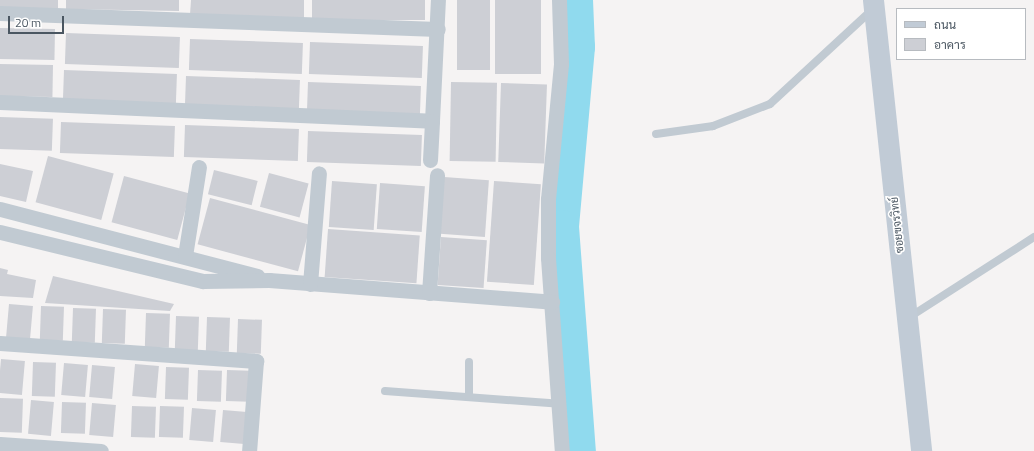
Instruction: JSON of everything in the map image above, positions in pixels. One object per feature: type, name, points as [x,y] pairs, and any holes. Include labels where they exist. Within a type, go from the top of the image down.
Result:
[{"type":"street","points":[[430,160],[438,29],[438,0]]},
{"type":"street","points":[[559,0],[560,64],[548,199],[552,302],[562,451]]},
{"type":"street","name":"ซอยขจรวิทย์","points":[[874,4],[921,451]]},
{"type":"street","points":[[0,13],[438,29]]},
{"type":"street","points":[[0,102],[432,121]]},
{"type":"street","points":[[185,256],[199,168]]},
{"type":"street","points":[[310,284],[319,173]]},
{"type":"street","points":[[429,293],[437,175]]},
{"type":"street","points":[[0,209],[185,256],[269,280]]},
{"type":"street","points":[[0,232],[203,281],[269,280],[552,302]]},
{"type":"street","points":[[0,343],[256,361],[249,451]]},
{"type":"street","points":[[0,444],[100,451]]},
{"type":"lane","points":[[656,134],[713,126],[770,104],[874,4]]},
{"type":"lane","points":[[907,318],[1034,237]]},
{"type":"lane","points":[[469,362],[469,397]]},
{"type":"lane","points":[[385,391],[560,404]]},
{"type":"building","points":[[0,0],[58,0],[58,9],[0,9]]},
{"type":"building","points":[[66,0],[179,0],[179,11],[66,9]]},
{"type":"building","points":[[191,0],[304,0],[304,18],[190,15]]},
{"type":"building","points":[[312,0],[425,0],[425,20],[312,20]]},
{"type":"building","points":[[457,0],[490,0],[490,70],[457,70]]},
{"type":"building","points":[[495,0],[541,0],[541,74],[495,74]]},
{"type":"building","points":[[0,28],[55,29],[54,60],[0,59]]},
{"type":"building","points":[[66,33],[180,37],[179,68],[65,64]]},
{"type":"building","points":[[190,39],[303,43],[302,74],[189,70]]},
{"type":"building","points":[[310,42],[423,46],[422,78],[309,74]]},
{"type":"building","points":[[0,64],[53,65],[52,97],[0,96]]},
{"type":"building","points":[[64,70],[177,74],[176,105],[63,101]]},
{"type":"building","points":[[186,76],[300,80],[299,111],[185,107]]},
{"type":"building","points":[[308,82],[421,86],[420,117],[307,113]]},
{"type":"building","points":[[451,82],[497,83],[496,162],[450,161]]},
{"type":"building","points":[[501,83],[547,85],[544,164],[498,162]]},
{"type":"building","points":[[0,117],[53,119],[52,151],[0,149]]},
{"type":"building","points":[[61,122],[175,126],[174,157],[60,153]]},
{"type":"building","points":[[185,125],[299,129],[298,161],[184,157]]},
{"type":"building","points":[[308,131],[422,135],[421,166],[307,162]]},
{"type":"building","points":[[48,156],[114,174],[101,220],[36,202]]},
{"type":"building","points":[[0,164],[33,171],[26,202],[0,196]]},
{"type":"building","points":[[214,170],[258,181],[252,205],[208,194]]},
{"type":"building","points":[[269,173],[309,184],[300,217],[260,207]]},
{"type":"building","points":[[124,176],[190,194],[177,240],[112,222]]},
{"type":"building","points":[[444,177],[489,180],[485,237],[440,234]]},
{"type":"building","points":[[332,181],[377,184],[374,230],[329,227]]},
{"type":"building","points":[[494,181],[541,184],[534,285],[487,282]]},
{"type":"building","points":[[380,183],[425,186],[422,232],[377,229]]},
{"type":"building","points":[[210,198],[310,225],[298,271],[198,244]]},
{"type":"building","points":[[328,229],[420,235],[416,283],[325,277]]},
{"type":"building","points":[[441,237],[487,240],[484,288],[438,285]]},
{"type":"building","points":[[0,268],[8,270],[7,274],[36,280],[33,298],[0,296]]},
{"type":"building","points":[[53,276],[174,304],[170,311],[45,303]]},
{"type":"building","points":[[9,304],[33,306],[30,340],[6,338]]},
{"type":"building","points":[[41,306],[64,307],[63,341],[40,340]]},
{"type":"building","points":[[73,308],[96,309],[95,343],[72,342]]},
{"type":"building","points":[[103,309],[126,310],[125,344],[102,343]]},
{"type":"building","points":[[146,313],[170,314],[169,348],[145,347]]},
{"type":"building","points":[[176,316],[199,317],[198,351],[175,350]]},
{"type":"building","points":[[207,317],[230,318],[229,352],[206,351]]},
{"type":"building","points":[[238,319],[262,320],[261,354],[237,353]]},
{"type":"building","points":[[1,359],[25,361],[22,395],[0,393]]},
{"type":"building","points":[[33,362],[56,363],[55,397],[32,396]]},
{"type":"building","points":[[64,363],[88,365],[85,397],[61,395]]},
{"type":"building","points":[[135,364],[159,366],[156,398],[132,396]]},
{"type":"building","points":[[92,365],[115,367],[112,399],[89,397]]},
{"type":"building","points":[[166,367],[189,368],[188,400],[165,399]]},
{"type":"building","points":[[198,370],[222,371],[221,402],[197,401]]},
{"type":"building","points":[[227,370],[250,371],[249,402],[226,401]]},
{"type":"building","points":[[0,398],[23,399],[22,433],[0,432]]},
{"type":"building","points":[[31,400],[54,402],[51,436],[28,434]]},
{"type":"building","points":[[62,402],[86,403],[85,434],[61,433]]},
{"type":"building","points":[[92,403],[116,405],[113,437],[89,435]]},
{"type":"building","points":[[132,406],[156,407],[155,438],[131,437]]},
{"type":"building","points":[[160,406],[184,407],[183,438],[159,437]]},
{"type":"building","points":[[192,408],[216,410],[213,442],[189,440]]},
{"type":"building","points":[[223,410],[247,412],[244,444],[220,442]]},
{"type":"waterway","points":[[576,0],[578,47],[562,227],[579,451]]}]
